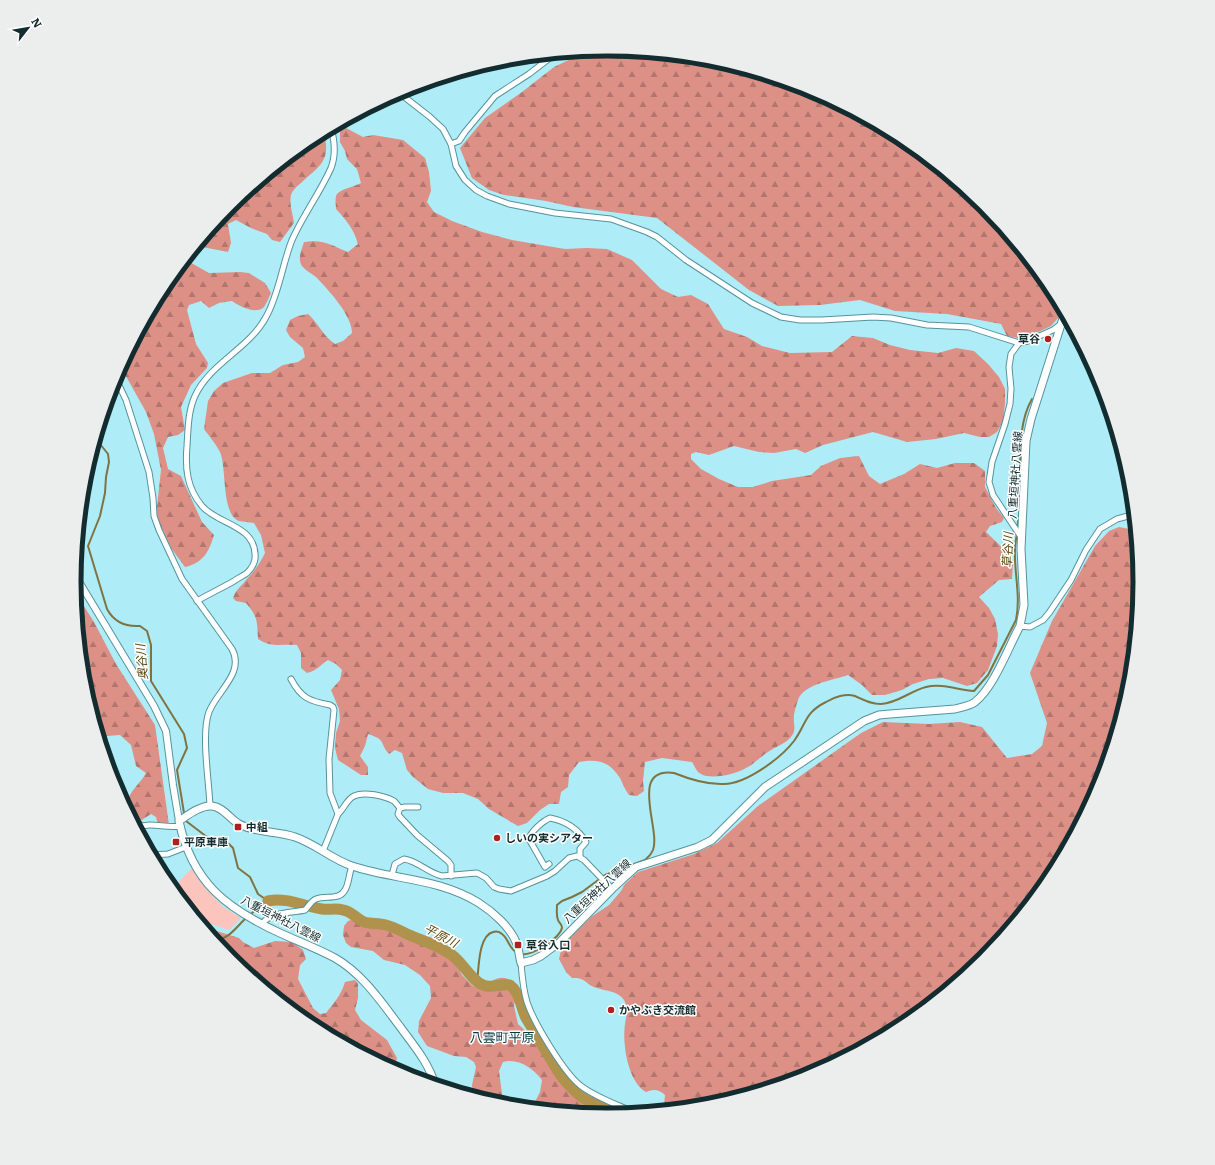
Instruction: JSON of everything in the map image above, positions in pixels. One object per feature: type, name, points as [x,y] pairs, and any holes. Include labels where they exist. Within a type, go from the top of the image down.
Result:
[{"type":"main road","name":"八重垣神社八雲線","points":[[520,957],[533,960],[556,946],[612,889],[630,872],[642,864],[698,847],[712,840],[765,786],[864,721],[879,715],[955,709],[974,703],[993,678],[1020,626],[1024,605],[1019,533],[1026,441],[1030,418],[1063,319]]},
{"type":"main road","points":[[180,824],[199,810],[210,806],[221,809],[240,825],[294,836],[352,866],[392,874],[459,892],[489,910],[510,931],[516,943],[520,957]]},
{"type":"main road","name":"八重垣神社八雲線","points":[[180,824],[186,847],[198,870],[210,887],[222,899],[246,915],[335,958],[358,976],[379,1000],[415,1047],[430,1070],[433,1079]]},
{"type":"street","points":[[451,144],[459,141],[495,96],[547,60]]},
{"type":"street","points":[[404,97],[437,123],[451,144],[456,166],[465,180],[476,190],[487,196],[509,204],[555,213],[611,218],[647,232],[657,237],[686,260],[752,303],[781,317],[807,320],[874,317],[890,318],[927,325],[970,327],[1019,343],[1028,341],[1053,330],[1061,324],[1066,324]]},
{"type":"street","points":[[197,601],[243,576],[252,567],[256,558],[254,546],[247,534],[220,520],[203,508],[192,492],[186,469],[191,407],[200,386],[211,373],[248,339],[266,318],[274,299],[293,239],[331,168],[334,156],[332,134]]},
{"type":"street","points":[[1019,343],[1011,354],[1009,367],[1011,389],[1010,404],[992,462],[989,482],[993,495],[1019,533]]},
{"type":"street","points":[[119,386],[126,400],[149,472],[154,516],[159,530],[182,579],[232,649],[236,658],[232,675],[215,701],[207,719],[207,761],[210,806]]},
{"type":"street","points":[[1020,626],[1030,627],[1043,620],[1071,580],[1086,550],[1100,529],[1117,519],[1129,516]]},
{"type":"street","points":[[81,585],[161,720],[166,731],[180,824],[175,827],[146,825],[141,826]]},
{"type":"street","points":[[291,679],[297,690],[308,699],[333,707],[334,715],[329,760],[330,793],[338,814]]},
{"type":"street","points":[[323,850],[338,814],[348,800],[354,796],[371,794],[396,802],[400,808]]},
{"type":"street","points":[[400,808],[418,806]]},
{"type":"street","points":[[400,808],[398,814],[402,820],[416,835],[448,861],[451,876]]},
{"type":"street","points":[[550,864],[545,867],[529,839],[530,835],[550,818],[576,828],[580,833],[586,842],[580,849],[580,857]]},
{"type":"street","points":[[157,855],[168,854],[186,847]]},
{"type":"street","points":[[392,874],[395,864],[404,859],[411,860],[437,874],[451,876],[466,873],[477,873],[486,878],[494,887],[511,891],[547,876],[569,858],[580,857],[612,889]]},
{"type":"street","points":[[262,924],[267,918],[273,916],[301,911],[318,898],[334,898],[343,894],[346,890],[352,866]]},
{"type":"street","points":[[520,957],[523,987],[527,1002],[535,1020],[566,1071],[582,1088],[626,1108]]},
{"type":"shaded area","points":[[192,868],[204,886],[222,906],[241,918],[229,930],[207,924],[177,884]]},
{"type":"green space","points":[[608,56],[642,57],[710,66],[777,84],[840,110],[900,145],[928,165],[980,210],[1025,262],[1059,312],[1058,318],[1051,326],[1023,339],[1007,336],[1001,324],[947,314],[895,311],[860,300],[820,305],[778,306],[749,290],[657,218],[573,207],[546,201],[504,195],[489,190],[472,178],[460,148],[485,118],[554,67],[575,57]]},
{"type":"green space","points":[[346,128],[363,137],[373,135],[403,140],[425,158],[429,172],[431,191],[427,202],[434,212],[452,221],[482,232],[512,240],[565,249],[607,249],[632,260],[661,289],[678,297],[691,295],[708,304],[724,329],[747,337],[762,346],[790,353],[832,352],[852,336],[873,338],[890,345],[910,350],[938,353],[956,348],[974,351],[999,377],[1005,389],[1003,422],[997,432],[989,437],[980,437],[964,433],[936,439],[907,442],[873,432],[823,445],[805,453],[796,449],[774,453],[759,452],[734,446],[709,455],[696,452],[691,454],[691,459],[701,469],[738,487],[753,487],[772,481],[811,475],[821,466],[840,458],[859,456],[869,476],[880,484],[904,474],[920,464],[937,468],[955,463],[974,463],[985,471],[985,487],[996,508],[1004,518],[1002,522],[990,526],[986,532],[1007,552],[1013,562],[1012,579],[999,580],[979,597],[989,608],[995,619],[998,634],[997,646],[988,670],[977,683],[967,686],[943,678],[929,679],[885,695],[872,695],[862,685],[848,675],[822,682],[809,688],[799,697],[794,714],[794,732],[791,737],[785,743],[771,750],[752,765],[742,770],[724,776],[705,776],[696,769],[692,762],[662,758],[645,762],[643,781],[644,791],[637,796],[629,795],[616,772],[602,762],[579,762],[569,775],[568,787],[561,792],[559,804],[549,804],[540,810],[527,823],[518,826],[489,809],[478,799],[463,793],[443,793],[428,789],[407,770],[402,753],[395,750],[389,754],[382,742],[374,736],[368,734],[365,746],[360,756],[368,767],[368,775],[361,775],[338,760],[335,748],[336,733],[340,721],[339,709],[331,690],[340,680],[342,670],[336,664],[328,660],[316,669],[307,673],[301,668],[301,653],[297,645],[272,645],[258,639],[257,623],[253,612],[246,603],[236,601],[233,598],[237,590],[257,567],[265,553],[261,535],[254,523],[239,521],[233,517],[229,510],[220,452],[204,429],[208,401],[214,391],[223,383],[252,373],[270,373],[283,365],[298,362],[305,357],[303,348],[290,337],[286,330],[290,320],[298,316],[308,314],[327,337],[335,344],[343,341],[352,333],[351,326],[344,311],[317,278],[302,266],[300,260],[300,254],[304,242],[322,242],[348,252],[358,244],[352,229],[336,209],[336,196],[343,190],[361,183],[357,169],[347,159],[340,142],[340,132]]},
{"type":"green space","points":[[325,139],[326,150],[325,157],[322,162],[296,187],[292,193],[290,202],[294,223],[280,242],[272,240],[267,234],[236,220],[228,224],[231,243],[228,252],[202,247],[235,210],[260,187],[287,165]]},
{"type":"green space","points":[[190,262],[209,273],[249,273],[265,283],[271,293],[264,307],[259,310],[247,309],[232,301],[219,303],[209,308],[201,301],[189,305],[187,310],[196,344],[208,363],[207,368],[191,385],[181,407],[185,430],[178,435],[168,437],[163,448],[168,469],[181,476],[202,522],[214,535],[210,547],[201,560],[185,567],[171,548],[156,516],[161,470],[154,434],[146,412],[124,375],[135,350],[170,290]]},
{"type":"green space","points":[[1119,527],[1131,529],[1133,548],[1133,617],[1124,685],[1116,719],[1094,784],[1080,815],[1045,875],[1003,930],[980,955],[928,1000],[871,1038],[840,1055],[809,1069],[744,1091],[710,1099],[664,1105],[665,1095],[656,1090],[646,1092],[640,1087],[631,1071],[624,1042],[627,1009],[626,1003],[619,995],[615,993],[593,987],[581,979],[572,978],[566,972],[559,959],[562,946],[591,917],[609,905],[625,884],[638,872],[694,854],[717,843],[758,806],[861,733],[883,722],[929,724],[960,722],[982,727],[1007,758],[1032,754],[1042,746],[1047,723],[1030,673],[1052,621],[1095,546],[1109,531]]},
{"type":"green space","points":[[82,602],[94,622],[116,664],[155,725],[169,825],[158,825],[156,817],[151,814],[139,822],[132,808],[129,797],[146,773],[136,766],[131,745],[120,735],[105,738],[91,685],[82,617]]},
{"type":"green space","points":[[354,919],[371,926],[410,930],[446,945],[462,975],[473,986],[482,988],[492,981],[500,978],[508,979],[518,985],[514,1006],[518,1024],[529,1034],[564,1086],[592,1109],[536,1104],[540,1092],[542,1080],[530,1068],[514,1061],[503,1062],[499,1071],[503,1098],[473,1091],[472,1085],[476,1067],[474,1062],[466,1057],[454,1056],[427,1046],[418,1032],[419,1021],[431,998],[430,986],[420,975],[405,965],[384,960],[373,951],[351,947],[346,943],[343,935],[344,926],[348,921]]},
{"type":"green space","points":[[211,929],[239,938],[254,948],[275,941],[292,942],[303,950],[306,959],[300,965],[298,979],[313,1008],[320,1014],[326,1013],[332,1006],[345,982],[355,980],[358,984],[358,998],[355,1010],[361,1020],[387,1040],[397,1058],[395,1064],[375,1055],[315,1020],[260,978],[235,955]]},
{"type":"waterway","name":"草谷川","points":[[1020,488],[1022,431],[1027,409],[1032,399]]},
{"type":"waterway","name":"奥谷川","points":[[100,444],[108,454],[109,462],[100,516],[88,546],[107,609],[110,614],[120,623],[130,626],[140,626],[147,631],[151,645],[151,681],[184,734],[187,748],[177,770],[184,813]]},
{"type":"waterway","name":"草谷川","points":[[1017,530],[1019,514]]},
{"type":"waterway","points":[[522,954],[527,954],[545,946],[560,932],[562,927],[557,918],[557,905],[562,901],[582,892],[605,875],[645,860],[650,855],[653,850],[654,840],[649,789],[652,780],[660,774],[674,773],[711,784],[733,783],[742,780],[762,769],[781,755],[794,741],[810,714],[819,706],[836,697],[851,695],[870,703],[881,704],[932,686],[944,686],[974,691],[988,675],[1016,620],[1018,593],[1015,550],[1017,534]]},
{"type":"waterway","name":"奥谷川","points":[[186,821],[207,837],[229,844],[233,848],[238,868],[250,877],[258,894],[268,901]]},
{"type":"waterway","name":"平原川","points":[[268,901],[282,900],[315,908],[338,909],[346,911],[364,922],[383,924],[434,945],[456,958],[475,980],[483,985],[510,985],[518,996],[526,1018],[566,1082],[574,1091],[588,1101],[610,1109]]},
{"type":"waterway","name":"平原川","points":[[250,915],[258,907],[268,901]]},
{"type":"waterway","name":"平原川","points":[[220,939],[224,938],[232,932],[246,918]]},
{"type":"waterway","points":[[477,982],[480,954],[484,940],[488,935],[494,932],[500,932],[515,952],[518,953]]},
{"type":"place","name":"草谷","points":[[1048,339]]},
{"type":"place","name":"中組","points":[[238,827]]},
{"type":"place","name":"しいの実シアター","points":[[497,838]]},
{"type":"place","name":"平原車庫","points":[[176,842]]},
{"type":"place","name":"草谷入口","points":[[518,945]]},
{"type":"place","name":"かやぶき交流館","points":[[611,1010]]},
{"type":"district","name":"八雲町平原","points":[[502,1037]]}]
